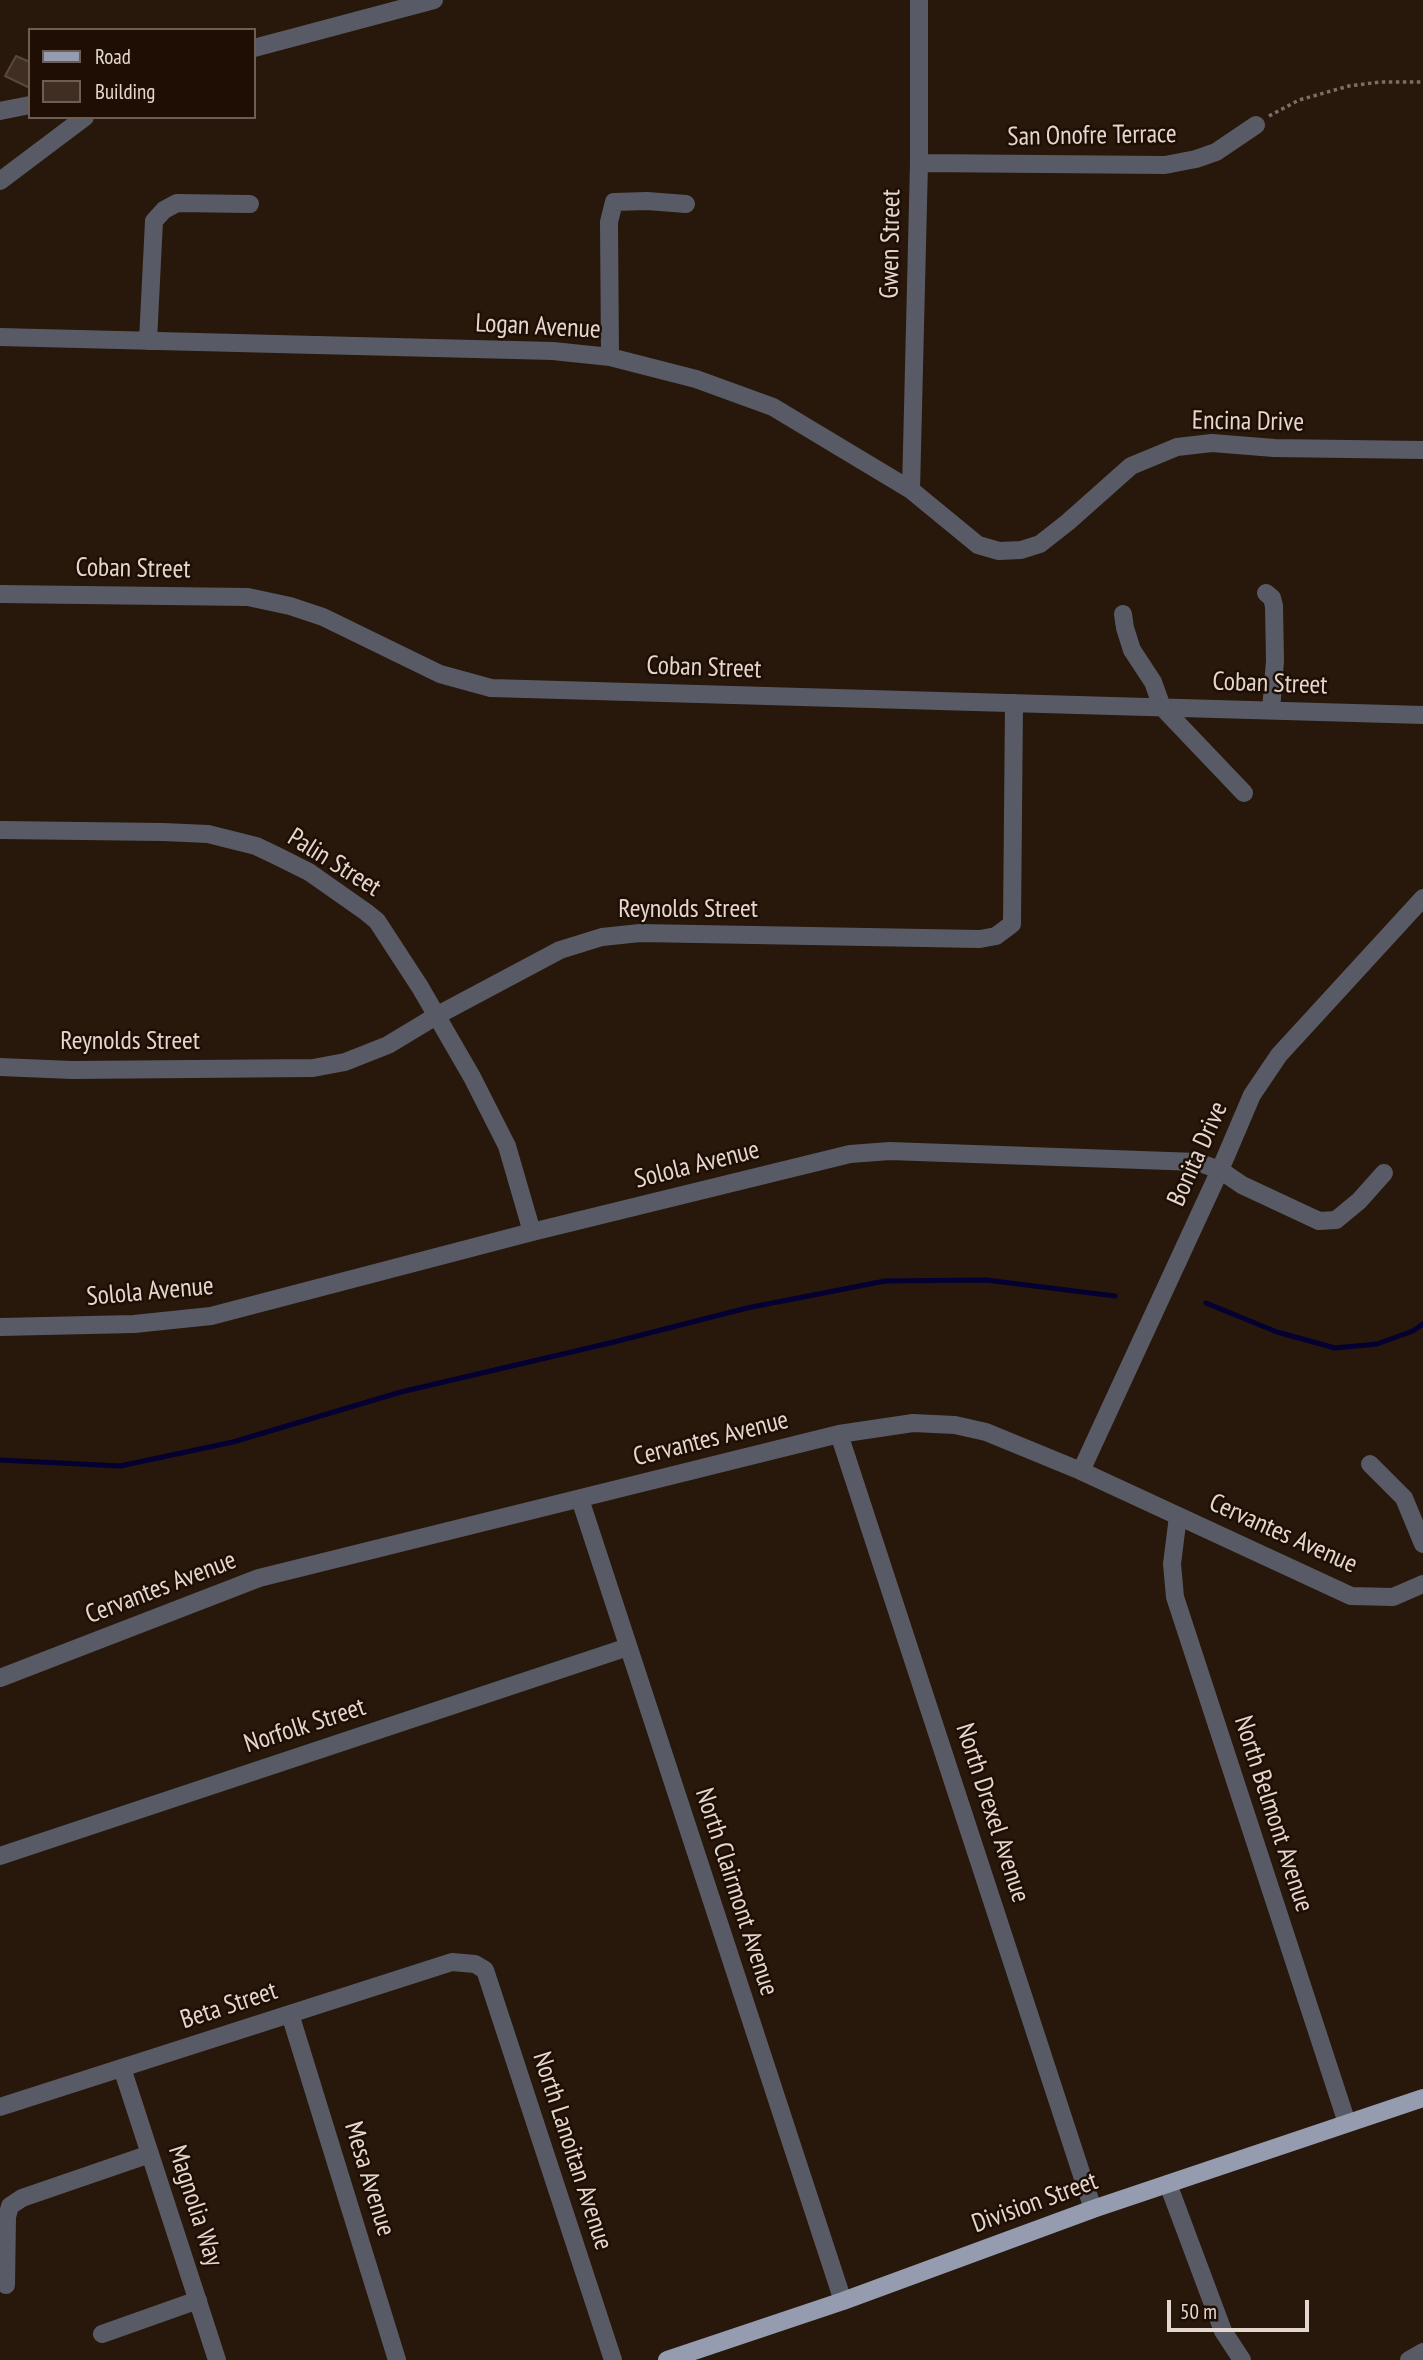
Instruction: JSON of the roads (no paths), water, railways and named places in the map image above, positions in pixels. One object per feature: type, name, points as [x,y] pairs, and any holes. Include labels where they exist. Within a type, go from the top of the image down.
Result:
[{"type":"main road","name":"Division Street","points":[[667,2360],[843,2301],[1093,2209],[1423,2098]]},
{"type":"street","points":[[256,47],[434,0]]},
{"type":"street","name":"Gwen Street","points":[[911,489],[919,163],[919,0]]},
{"type":"street","points":[[0,111],[28,105]]},
{"type":"street","points":[[0,181],[82,119]]},
{"type":"street","name":"San Onofre Terrace","points":[[919,163],[1165,165],[1216,152],[1256,125]]},
{"type":"street","points":[[610,357],[609,222],[614,202],[685,204]]},
{"type":"street","points":[[148,341],[154,221],[164,210],[177,203],[250,204]]},
{"type":"street","name":"Logan Avenue","points":[[0,337],[553,351],[610,357],[696,379],[773,407],[911,489],[978,545],[999,551],[1021,550]]},
{"type":"street","name":"Encina Drive","points":[[1021,550],[1040,544],[1131,466],[1177,447],[1212,443],[1274,448],[1423,450]]},
{"type":"street","points":[[1266,593],[1272,598],[1274,606],[1272,710]]},
{"type":"street","name":"Coban Street","points":[[0,594],[248,597],[290,606],[323,617],[440,674],[491,688],[1423,715]]},
{"type":"street","points":[[1123,614],[1132,650],[1153,682],[1163,707],[1244,793]]},
{"type":"street","name":"Reynolds Street","points":[[0,1067],[72,1070],[313,1068],[345,1062],[387,1045],[560,950],[602,937],[640,933],[980,939],[996,936],[1012,924],[1014,703]]},
{"type":"street","name":"Palin Street","points":[[0,830],[208,834],[256,846],[309,872],[334,888],[377,921],[421,987],[508,1146],[532,1232]]},
{"type":"street","name":"Bonita Drive","points":[[1081,1471],[1252,1095],[1279,1055],[1423,898]]},
{"type":"street","name":"Solola Avenue","points":[[0,1327],[134,1324],[211,1316],[532,1232],[850,1154],[890,1151],[1197,1162],[1220,1170],[1242,1185],[1318,1221],[1336,1220],[1359,1201],[1384,1173]]},
{"type":"street","name":"Cervantes Avenue","points":[[0,1678],[259,1578],[839,1434],[913,1423],[955,1425],[986,1432],[1081,1471],[1351,1596],[1393,1597],[1423,1584]]},
{"type":"street","name":"North Drexel Avenue","points":[[839,1434],[1093,2209]]},
{"type":"street","points":[[1370,1464],[1404,1498],[1423,1544]]},
{"type":"street","name":"North Clairmont Avenue","points":[[580,1499],[843,2301]]},
{"type":"street","name":"North Belmont Avenue","points":[[1178,1516],[1171,1563],[1175,1597],[1347,2123]]},
{"type":"street","name":"Norfolk Street","points":[[0,1856],[628,1647]]},
{"type":"street","name":"Beta Street","points":[[0,2107],[452,1962],[475,1964]]},
{"type":"street","name":"North Lanoitan Avenue","points":[[475,1964],[485,1970],[613,2360]]},
{"type":"street","name":"Mesa Avenue","points":[[290,2014],[397,2360]]},
{"type":"street","name":"Magnolia Way","points":[[122,2068],[217,2360]]},
{"type":"street","points":[[6,2285],[6,2217],[10,2206],[22,2198],[150,2154]]},
{"type":"street","points":[[1168,2184],[1223,2331],[1242,2360]]},
{"type":"street","points":[[102,2334],[198,2300]]},
{"type":"street","points":[[1409,2360],[1423,2351]]},
{"type":"waterway","points":[[0,1460],[120,1466],[233,1442],[401,1392],[747,1308],[885,1281],[986,1280],[1115,1296]]},
{"type":"waterway","points":[[1206,1303],[1277,1332],[1335,1348],[1377,1344],[1413,1331],[1423,1324]]}]
